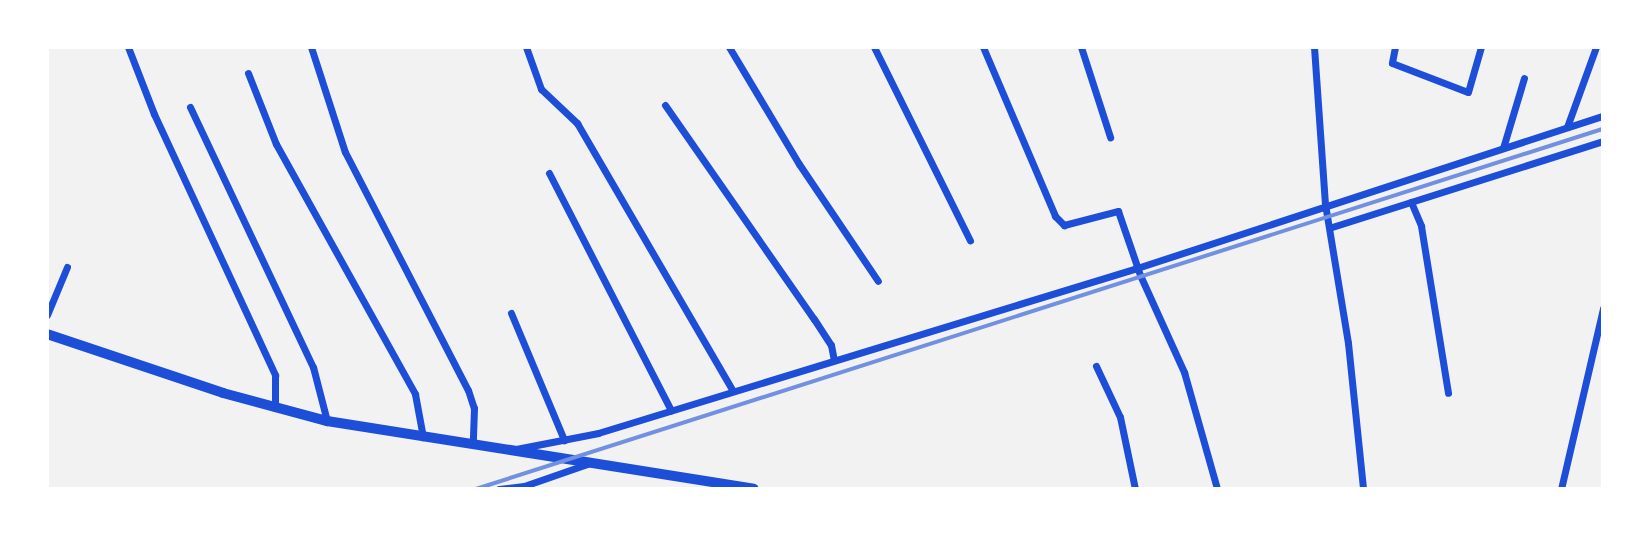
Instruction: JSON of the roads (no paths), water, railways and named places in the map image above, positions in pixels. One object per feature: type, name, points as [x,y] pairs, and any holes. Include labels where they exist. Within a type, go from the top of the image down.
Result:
[{"type":"main road","points":[[47,334],[275,409],[327,421],[754,489]]},
{"type":"street","points":[[128,47],[154,114],[275,375],[275,409]]},
{"type":"street","points":[[311,47],[345,152],[468,390],[474,408],[474,444]]},
{"type":"street","points":[[526,47],[541,89],[576,123],[733,391]]},
{"type":"street","points":[[729,47],[799,164],[878,281]]},
{"type":"street","points":[[874,47],[970,240]]},
{"type":"street","points":[[983,47],[1055,216],[1064,225],[1118,211],[1138,267],[1184,372],[1217,489]]},
{"type":"street","points":[[1081,47],[1110,137]]},
{"type":"street","points":[[1314,47],[1325,204],[1332,227],[1363,489]]},
{"type":"street","points":[[1395,47],[1392,63],[1468,92],[1481,47]]},
{"type":"street","points":[[1567,127],[1596,47]]},
{"type":"street","points":[[248,73],[276,144],[415,394],[423,437]]},
{"type":"street","points":[[1503,148],[1524,78]]},
{"type":"street","points":[[665,105],[814,319],[831,345],[834,360]]},
{"type":"street","points":[[190,107],[313,367],[327,421]]},
{"type":"street","points":[[512,450],[564,440],[671,410],[1138,267],[1325,204],[1603,116]]},
{"type":"street","points":[[1332,227],[1603,141]]},
{"type":"street","points":[[549,173],[671,410]]},
{"type":"street","points":[[1411,202],[1421,226],[1448,393]]},
{"type":"street","points":[[47,315],[67,267]]},
{"type":"street","points":[[1561,489],[1603,308]]},
{"type":"street","points":[[511,313],[564,440]]},
{"type":"street","points":[[1096,366],[1120,417],[1135,489]]},
{"type":"street","points":[[499,489],[524,487],[588,463]]},
{"type":"railway","points":[[476,489],[1603,129]]}]
